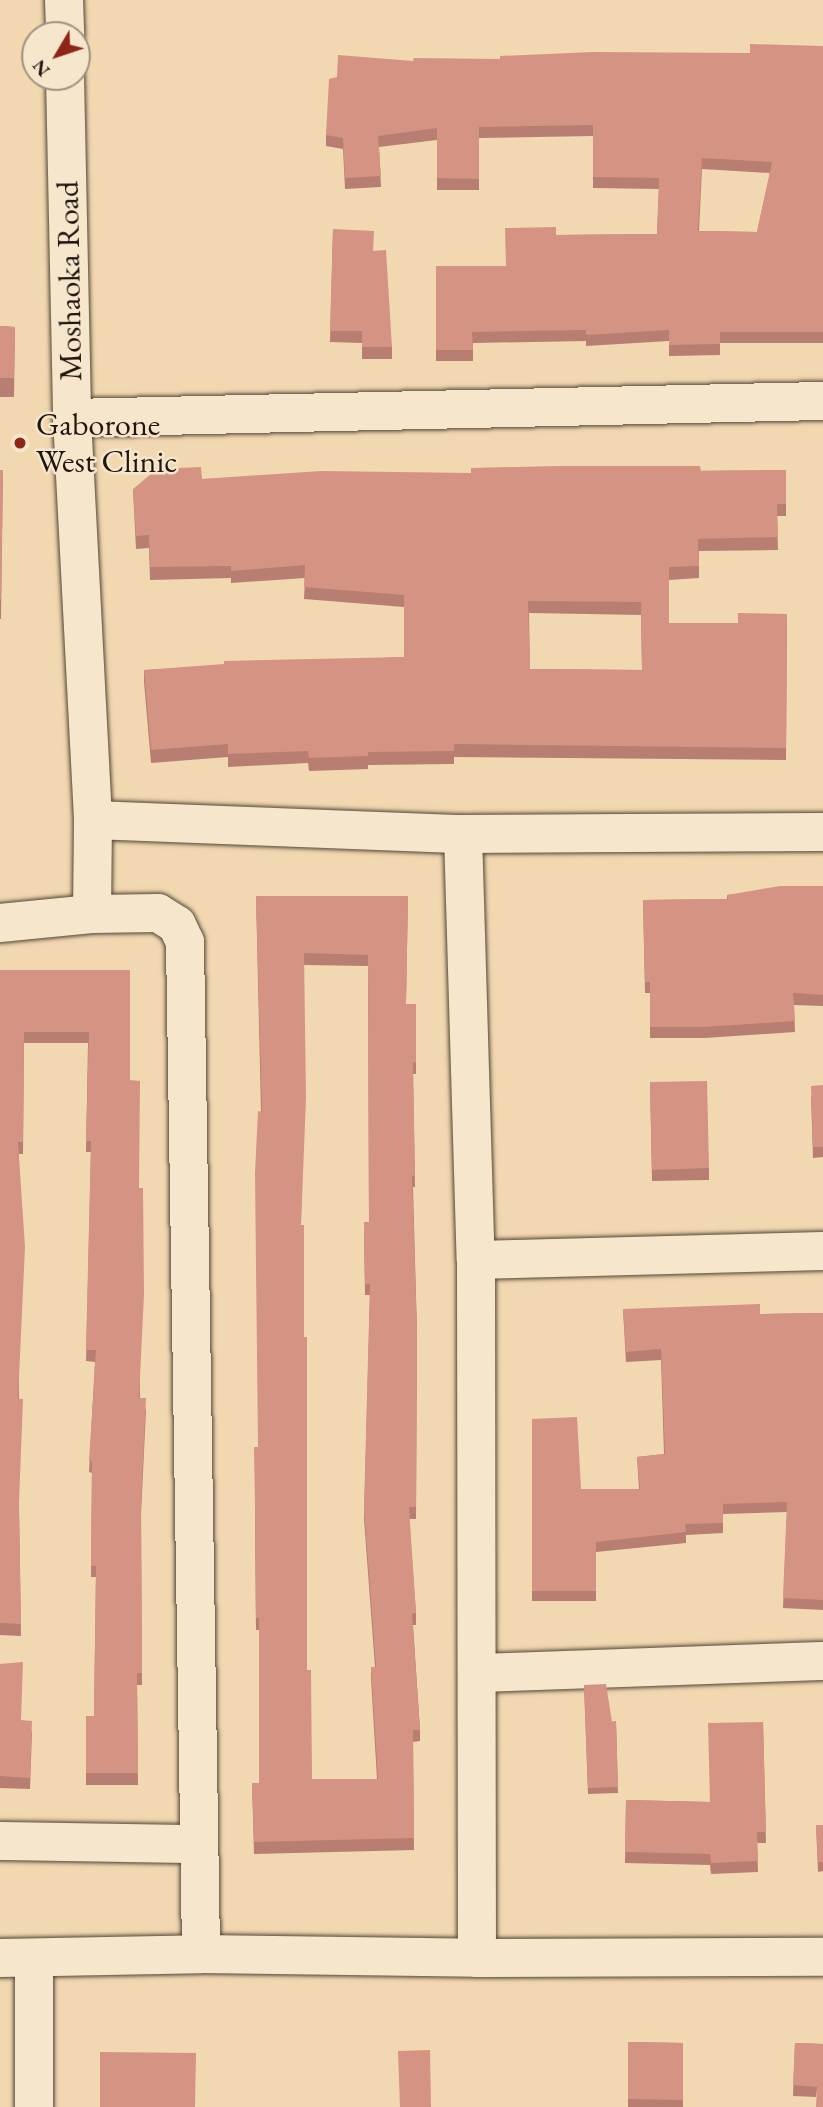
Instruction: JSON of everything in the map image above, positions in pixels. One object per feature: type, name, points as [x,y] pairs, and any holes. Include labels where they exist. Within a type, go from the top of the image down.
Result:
[{"type":"street","points":[[64,0],[65,21]]},
{"type":"street","name":"Moshaoka Road","points":[[65,91],[72,418],[93,820],[92,914]]},
{"type":"street","points":[[72,418],[823,401]]},
{"type":"street","points":[[93,820],[463,834],[823,832]]},
{"type":"street","points":[[463,834],[475,1260],[477,1958]]},
{"type":"street","points":[[0,923],[92,914],[158,914],[177,925],[186,942],[201,1954]]},
{"type":"street","points":[[475,1260],[823,1251]]},
{"type":"street","points":[[478,1673],[823,1661]]},
{"type":"street","points":[[0,1841],[199,1844]]},
{"type":"street","points":[[34,2107],[17,1958],[201,1954],[477,1958],[823,1957]]},
{"type":"building","points":[[750,44],[823,46],[823,332],[720,332],[720,344],[669,345],[669,330],[586,335],[586,330],[472,332],[473,350],[436,350],[436,266],[506,266],[505,228],[556,227],[556,235],[657,234],[659,178],[593,177],[593,125],[479,127],[479,179],[437,178],[437,128],[378,136],[381,176],[345,178],[343,138],[326,135],[329,79],[337,77],[338,55],[413,61],[414,58],[500,59],[500,56],[593,52],[750,53]],"holes":[[[702,158],[772,162],[757,232],[698,231]]]},
{"type":"building","points":[[333,229],[374,231],[373,251],[386,250],[392,347],[362,347],[362,331],[330,331]]},
{"type":"building","points":[[0,326],[15,327],[14,378],[0,378]]},
{"type":"building","points":[[700,466],[701,471],[786,470],[786,504],[777,504],[778,537],[698,539],[699,566],[669,567],[669,623],[738,623],[738,613],[787,614],[786,748],[454,744],[454,751],[368,752],[368,756],[309,758],[308,751],[228,754],[228,744],[151,750],[144,670],[224,664],[224,661],[404,657],[404,595],[304,587],[305,565],[231,571],[231,566],[150,567],[149,535],[136,536],[133,489],[157,469],[201,467],[202,479],[321,471],[471,473],[471,468]],"holes":[[[528,601],[641,602],[642,670],[530,669]]]},
{"type":"building","points":[[0,470],[3,470],[1,599],[0,599]]},
{"type":"building","points":[[780,886],[823,886],[823,995],[793,993],[795,1021],[705,1027],[650,1027],[650,982],[645,982],[643,900],[728,899],[727,895]]},
{"type":"building","points":[[256,896],[408,896],[406,1004],[416,1004],[416,1063],[413,1062],[415,1175],[412,1176],[417,1332],[416,1507],[409,1507],[416,1613],[412,1614],[420,1730],[413,1730],[414,1838],[254,1842],[252,1783],[259,1783],[259,1618],[256,1618],[254,1447],[258,1447],[255,1173],[258,1111],[262,1112]],"holes":[[[304,953],[368,955],[369,1222],[364,1222],[365,1284],[370,1284],[364,1508],[376,1667],[371,1667],[378,1779],[312,1779],[311,1670],[307,1670],[307,1337],[304,1337],[304,1225],[301,1225],[306,1098]]]},
{"type":"building","points":[[0,970],[130,970],[130,1080],[140,1081],[139,1188],[143,1188],[144,1294],[139,1398],[146,1398],[141,1504],[142,1673],[137,1673],[138,1773],[86,1773],[86,1716],[94,1716],[96,1566],[91,1566],[92,1461],[89,1461],[96,1350],[86,1350],[91,1141],[86,1141],[89,1032],[24,1032],[23,1142],[18,1142],[25,1247],[18,1399],[23,1399],[19,1503],[21,1624],[0,1623]]},
{"type":"building","points":[[707,1081],[709,1168],[652,1170],[650,1082]]},
{"type":"building","points":[[823,1085],[823,1147],[813,1147],[811,1086]]},
{"type":"building","points":[[760,1304],[760,1314],[823,1313],[823,1600],[783,1598],[787,1502],[723,1504],[723,1523],[685,1524],[686,1532],[596,1542],[596,1591],[532,1591],[532,1419],[577,1417],[581,1489],[640,1489],[637,1457],[665,1454],[661,1349],[626,1352],[623,1309]]},
{"type":"building","points":[[23,1662],[21,1720],[32,1721],[30,1778],[0,1776],[0,1664]]},
{"type":"building","points":[[606,1684],[612,1722],[616,1721],[618,1787],[588,1788],[584,1685]]},
{"type":"building","points":[[763,1722],[766,1832],[757,1832],[758,1861],[711,1863],[710,1854],[625,1852],[626,1800],[710,1802],[708,1723]]},
{"type":"building","points":[[816,1825],[823,1825],[823,1862],[818,1862]]},
{"type":"building","points":[[628,2042],[683,2043],[683,2100],[628,2099]]},
{"type":"building","points":[[795,2043],[823,2044],[823,2107],[816,2107],[817,2087],[793,2085]]},
{"type":"building","points":[[430,2050],[431,2107],[400,2107],[398,2051]]},
{"type":"building","points":[[100,2052],[196,2053],[195,2107],[100,2107]]},
{"type":"place","name":"Gaborone West Clinic","points":[[20,443]]}]
